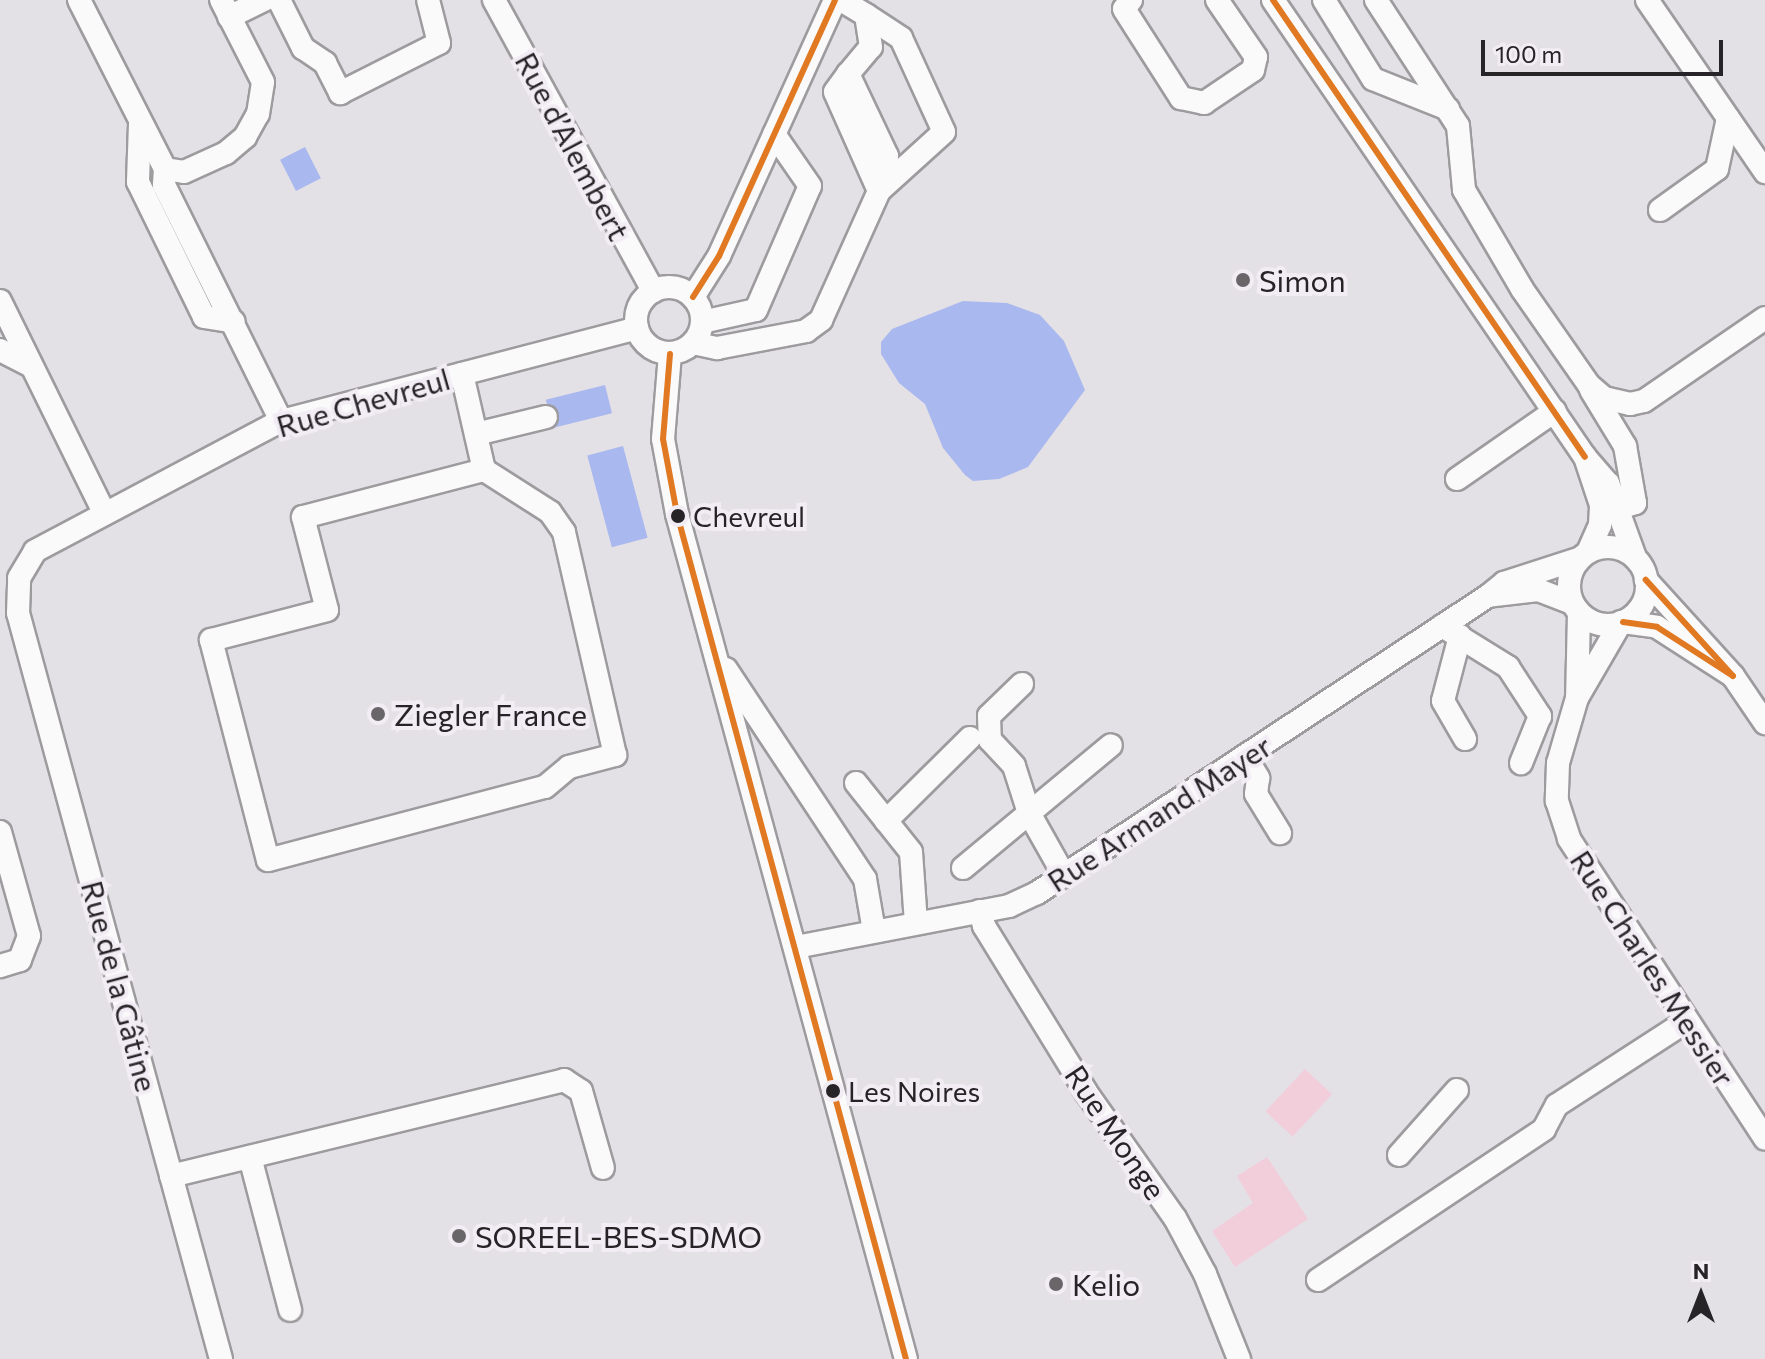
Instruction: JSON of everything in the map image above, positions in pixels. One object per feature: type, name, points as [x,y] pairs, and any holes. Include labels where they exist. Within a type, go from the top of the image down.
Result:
[{"type":"street","points":[[79,0],[165,169],[164,185],[281,421]]},
{"type":"street","points":[[165,169],[184,172],[226,153],[245,137],[258,114],[263,82],[225,9],[264,0]]},
{"type":"street","points":[[279,0],[303,48],[325,63],[340,93],[439,43],[428,0]]},
{"type":"street","name":"Rue d’Alembert","points":[[494,0],[653,291]]},
{"type":"street","points":[[693,297],[709,276],[838,0],[901,38],[944,132],[879,191]]},
{"type":"street","points":[[1131,0],[1124,9],[1181,98],[1204,103],[1253,70],[1256,57],[1217,0]]},
{"type":"street","points":[[1273,0],[1585,457],[1608,483],[1646,580],[1733,676],[1765,723]]},
{"type":"street","points":[[1324,0],[1373,79],[1453,118]]},
{"type":"street","points":[[1376,0],[1453,118],[1464,190],[1522,289],[1589,385],[1625,446],[1635,503],[1616,509]]},
{"type":"street","points":[[1647,0],[1765,172]]},
{"type":"street","points":[[693,343],[702,322],[693,297],[674,288],[653,291],[638,307],[637,328],[649,347],[670,354],[693,343],[717,348],[806,331],[821,320],[879,191],[887,156],[848,74],[871,47],[866,15]]},
{"type":"street","points":[[1660,210],[1717,169],[1728,118]]},
{"type":"street","points":[[140,120],[138,182],[204,317],[234,322]]},
{"type":"street","points":[[702,322],[756,310],[810,186],[774,134]]},
{"type":"street","points":[[0,301],[105,514]]},
{"type":"street","points":[[1589,385],[1604,398],[1630,404],[1644,401],[1765,318]]},
{"type":"street","name":"Rue Chevreul","points":[[18,613],[19,578],[35,551],[281,421],[637,328]]},
{"type":"street","points":[[0,350],[30,365]]},
{"type":"street","points":[[670,354],[663,439],[669,478],[906,1359]]},
{"type":"street","points":[[462,374],[484,470],[550,512],[564,532],[615,755],[569,767],[545,787],[268,860],[211,640],[327,610],[303,517],[484,470]]},
{"type":"street","points":[[1457,479],[1555,411]]},
{"type":"street","points":[[476,434],[546,417]]},
{"type":"street","points":[[1585,457],[1601,505],[1600,525],[1568,581],[1576,608],[1598,624],[1622,622],[1657,627],[1733,676]]},
{"type":"street","points":[[1583,556],[1612,547],[1635,557]]},
{"type":"street","name":"Rue Armand Mayer","points":[[796,947],[1009,906],[1064,875],[1245,756],[1451,631],[1504,583],[1583,556]]},
{"type":"street","points":[[1622,622],[1642,605],[1646,580]]},
{"type":"street","name":"Rue Armand Mayer","points":[[1488,596],[1538,590],[1576,608]]},
{"type":"street","name":"Rue Charles Messier","points":[[1576,608],[1577,698]]},
{"type":"street","name":"Rue de la Gâtine","points":[[18,613],[221,1359]]},
{"type":"street","name":"Rue Charles Messier","points":[[1622,622],[1577,698],[1558,763],[1557,801],[1569,839],[1765,1138]]},
{"type":"street","points":[[1465,739],[1443,701],[1451,631],[1508,667],[1540,716],[1521,763]]},
{"type":"street","points":[[715,652],[865,879],[874,931]]},
{"type":"street","points":[[1022,684],[989,716],[990,740],[1014,766],[1029,813],[1064,875]]},
{"type":"street","points":[[886,821],[970,738]]},
{"type":"street","points":[[963,868],[1111,745]]},
{"type":"street","points":[[1245,756],[1258,778],[1256,794],[1280,833]]},
{"type":"street","points":[[856,783],[911,852],[916,923]]},
{"type":"street","points":[[0,832],[29,936],[20,960],[0,966]]},
{"type":"street","name":"Rue Monge","points":[[980,911],[984,926],[1086,1092],[1175,1218],[1205,1274],[1239,1359]]},
{"type":"street","points":[[1318,1280],[1544,1129],[1557,1105],[1687,1021]]},
{"type":"street","points":[[171,1176],[564,1080],[581,1091],[603,1168]]},
{"type":"street","points":[[1399,1155],[1457,1090]]},
{"type":"street","points":[[250,1157],[290,1310]]},
{"type":"shaded area","points":[[1305,1069],[1332,1094],[1293,1137],[1265,1111]]},
{"type":"shaded area","points":[[1267,1157],[1308,1219],[1235,1267],[1212,1231],[1253,1203],[1237,1176]]},
{"type":"water","points":[[305,147],[321,178],[296,191],[280,160]]},
{"type":"water","points":[[963,301],[1007,303],[1040,315],[1064,341],[1085,390],[1028,467],[999,479],[973,481],[965,475],[943,448],[925,404],[899,383],[881,354],[881,342],[892,329]]},
{"type":"water","points":[[605,385],[612,413],[553,428],[546,400]]},
{"type":"water","points":[[623,446],[648,538],[612,547],[587,456]]},
{"type":"transit line","points":[[693,297],[719,256],[835,0]]},
{"type":"transit line","points":[[1273,0],[1585,457]]},
{"type":"transit line","points":[[670,354],[663,439],[677,514],[906,1359]]},
{"type":"transit line","points":[[1623,622],[1657,627],[1733,676],[1646,580]]},
{"type":"place","name":"Simon","points":[[1243,280]]},
{"type":"place","name":"Chevreul","points":[[678,516]]},
{"type":"place","name":"Ziegler France","points":[[378,714]]},
{"type":"place","name":"Les Noires","points":[[833,1091]]},
{"type":"place","name":"SOREEL-BES-SDMO","points":[[459,1236]]},
{"type":"place","name":"Kelio","points":[[1056,1284]]}]
